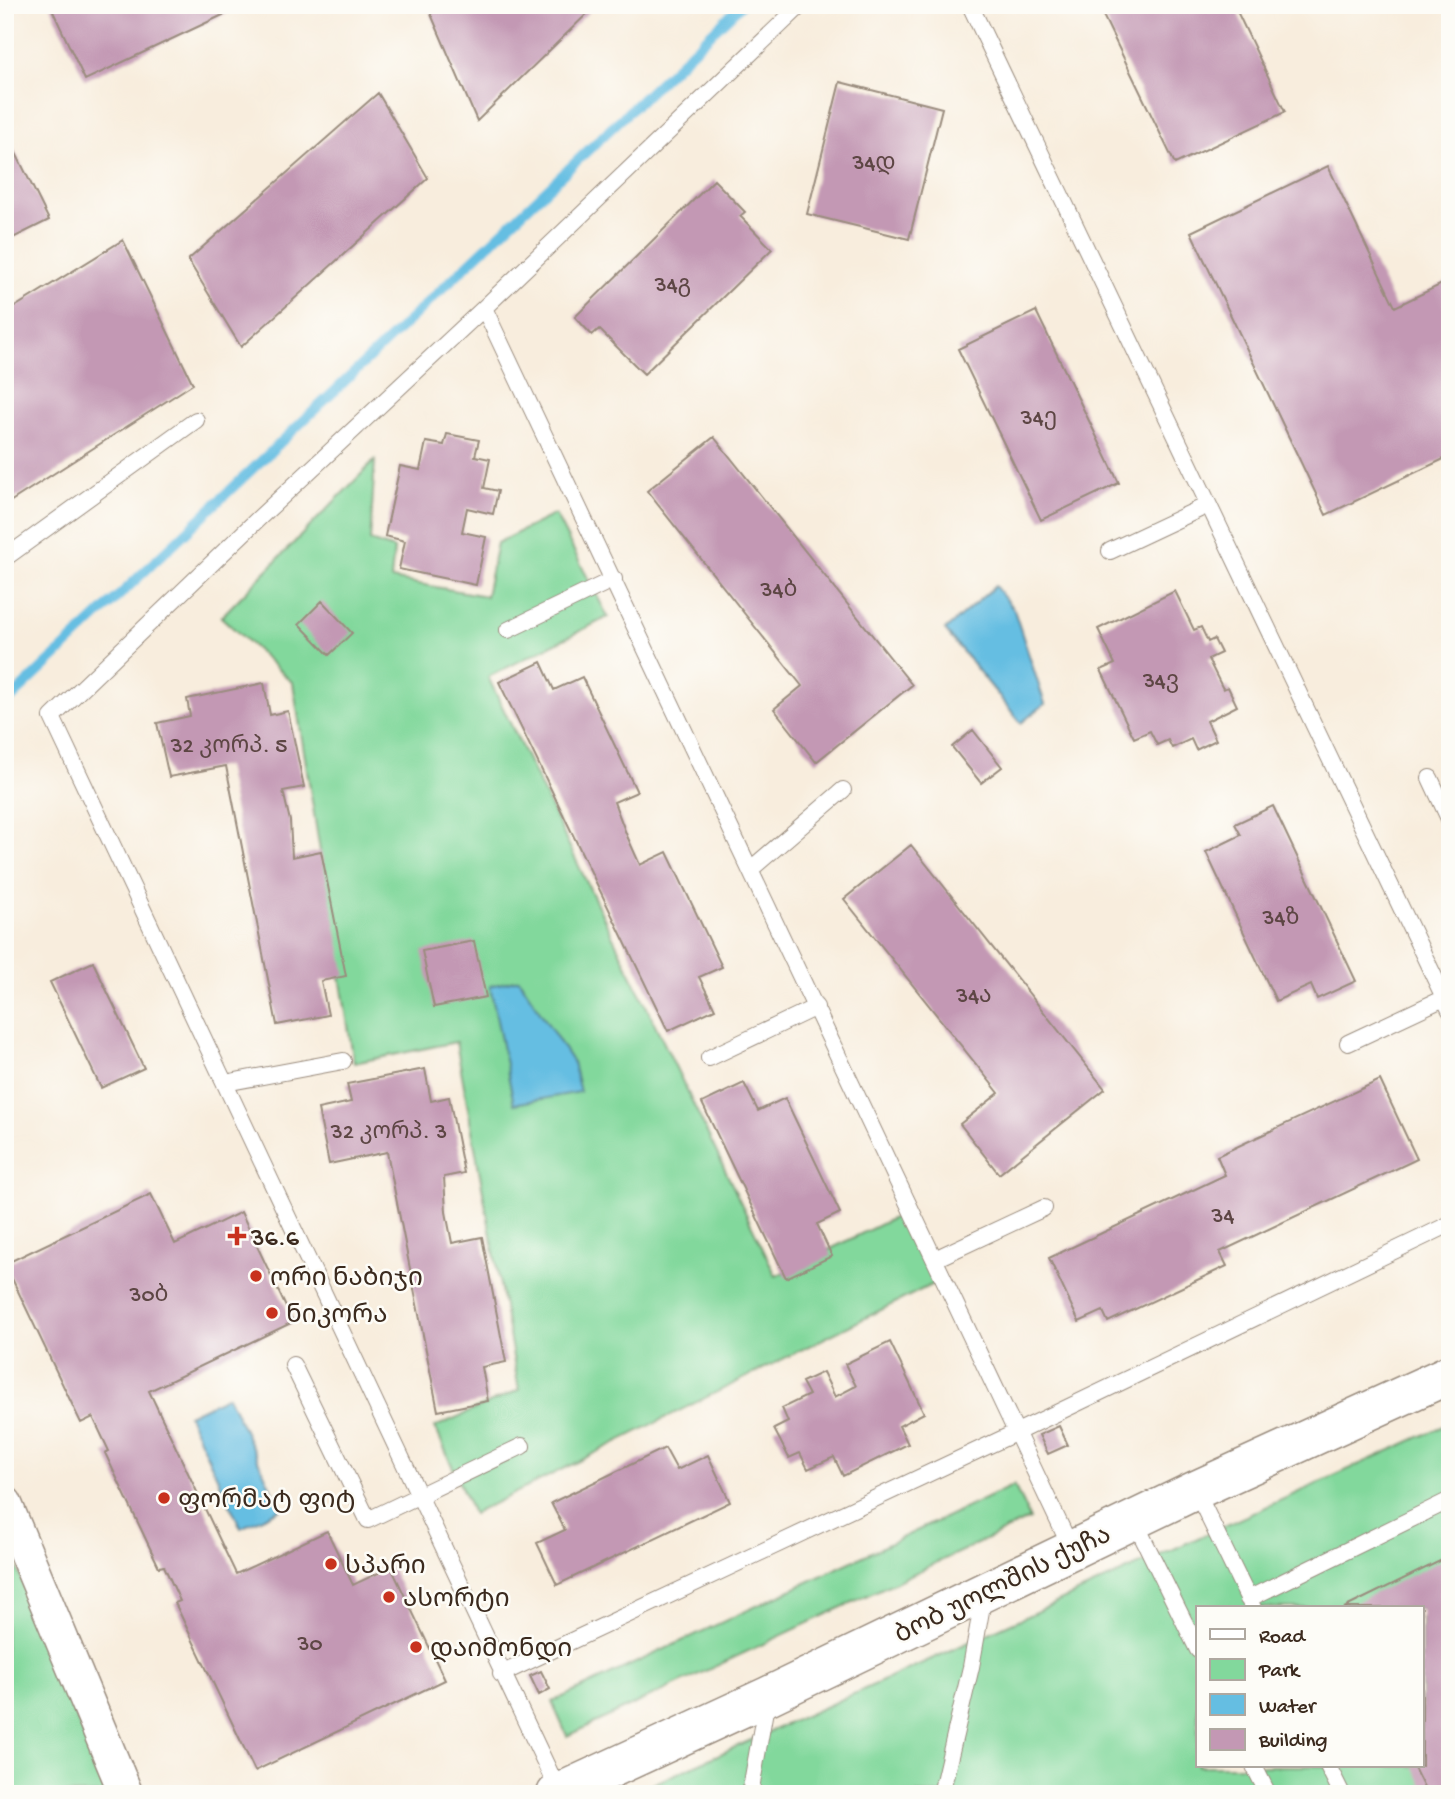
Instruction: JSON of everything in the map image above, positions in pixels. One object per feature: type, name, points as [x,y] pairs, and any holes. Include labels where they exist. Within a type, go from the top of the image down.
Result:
[{"type":"street","name":"ბობ უოლშის ქუჩა","points":[[557,1793],[768,1696],[1196,1490],[1450,1374]]},
{"type":"street","points":[[5,1503],[126,1794]]},
{"type":"lane","points":[[557,1793],[52,717],[801,5]]},
{"type":"lane","points":[[970,5],[1447,1004],[1348,1043]]},
{"type":"lane","points":[[484,308],[1072,1550]]},
{"type":"lane","points":[[5,558],[196,420]]},
{"type":"lane","points":[[1110,551],[1208,505]]},
{"type":"lane","points":[[508,631],[614,579]]},
{"type":"lane","points":[[1430,778],[1450,821]]},
{"type":"lane","points":[[751,869],[843,790]]},
{"type":"lane","points":[[709,1058],[816,1007]]},
{"type":"lane","points":[[225,1083],[343,1061]]},
{"type":"lane","points":[[936,1259],[1044,1208]]},
{"type":"lane","points":[[501,1674],[1017,1432],[1450,1224]]},
{"type":"lane","points":[[293,1365],[368,1520],[522,1446]]},
{"type":"lane","points":[[1196,1490],[1250,1604],[1450,1500]]},
{"type":"lane","points":[[1134,1520],[1196,1646]]},
{"type":"lane","points":[[942,1794],[985,1592]]},
{"type":"lane","points":[[750,1794],[768,1696]]},
{"type":"lane","points":[[1255,1768],[1268,1794]]},
{"type":"lane","points":[[1329,1768],[1342,1794]]},
{"type":"green space","points":[[375,460],[370,541],[394,549],[391,579],[486,596],[497,543],[555,514],[608,617],[488,677],[776,1276],[901,1214],[935,1283],[473,1514],[435,1427],[519,1390],[456,1042],[354,1063],[293,683],[221,617]]},
{"type":"green space","points":[[1450,1423],[1450,1794],[631,1794],[996,1630]]},
{"type":"green space","points":[[1014,1485],[1030,1519],[567,1736],[552,1702]]},
{"type":"green space","points":[[5,1538],[107,1794],[5,1794]]},
{"type":"water","points":[[995,586],[1014,610],[1045,704],[1021,723],[945,630]]},
{"type":"water","points":[[519,979],[573,1063],[580,1092],[514,1104],[490,986]]},
{"type":"water","points":[[228,1396],[281,1509],[241,1528],[188,1415]]},
{"type":"building","points":[[50,5],[244,5],[85,80]]},
{"type":"building","points":[[437,5],[596,5],[477,121],[430,12]]},
{"type":"building","points":[[1098,5],[1234,5],[1285,112],[1175,164]]},
{"type":"building","points":[[840,82],[942,108],[909,239],[807,214]]},
{"type":"building","points":[[378,93],[428,178],[241,347],[188,260]]},
{"type":"building","points":[[5,131],[49,220],[5,242]]},
{"type":"building","points":[[1328,166],[1395,307],[1450,280],[1450,456],[1326,515],[1191,232]]},
{"type":"building","points":[[714,180],[745,212],[740,216],[772,249],[644,374],[599,329],[592,335],[575,317]]},
{"type":"building","points":[[123,240],[193,384],[5,505],[5,313]]},
{"type":"building","points":[[1036,311],[1119,483],[1041,520],[958,349]]},
{"type":"building","points":[[447,434],[479,440],[475,456],[490,459],[484,488],[498,491],[493,514],[467,508],[462,532],[486,537],[476,585],[399,569],[405,541],[385,536],[400,466],[420,470],[426,442],[444,445]]},
{"type":"building","points":[[714,437],[912,685],[816,762],[774,709],[802,686],[647,491]]},
{"type":"building","points":[[1175,591],[1194,630],[1201,627],[1208,642],[1214,639],[1221,653],[1208,659],[1223,689],[1228,687],[1237,706],[1207,721],[1216,740],[1196,750],[1191,739],[1172,748],[1168,740],[1157,745],[1150,731],[1134,738],[1101,670],[1115,664],[1098,629]]},
{"type":"building","points":[[322,601],[352,633],[329,655],[299,624]]},
{"type":"building","points":[[541,662],[554,690],[582,677],[637,792],[614,802],[640,865],[667,852],[722,967],[699,977],[715,1009],[668,1031],[499,682]]},
{"type":"building","points":[[264,683],[270,715],[288,711],[304,787],[283,791],[290,821],[292,857],[321,851],[346,976],[321,981],[328,1015],[277,1025],[226,766],[169,777],[157,723],[190,716],[187,699]]},
{"type":"building","points":[[973,730],[1002,767],[981,783],[952,747]]},
{"type":"building","points":[[1273,806],[1356,981],[1317,999],[1311,985],[1276,1001],[1206,852],[1241,835],[1235,824]]},
{"type":"building","points":[[911,845],[1105,1089],[999,1174],[960,1124],[999,1093],[844,899]]},
{"type":"building","points":[[474,941],[486,997],[434,1007],[422,951]]},
{"type":"building","points":[[93,962],[144,1068],[101,1088],[50,982]]},
{"type":"building","points":[[425,1069],[431,1101],[449,1097],[464,1173],[444,1177],[446,1212],[452,1243],[482,1237],[506,1362],[482,1367],[488,1401],[438,1411],[387,1152],[329,1164],[318,1109],[351,1102],[347,1084]]},
{"type":"building","points":[[1380,1080],[1417,1159],[1220,1252],[1227,1266],[1108,1322],[1103,1311],[1079,1322],[1049,1258],[1225,1175],[1217,1156]]},
{"type":"building","points":[[744,1083],[758,1111],[785,1098],[840,1213],[817,1224],[832,1256],[786,1278],[702,1103]]},
{"type":"building","points":[[151,1194],[175,1244],[241,1212],[293,1322],[149,1391],[236,1574],[327,1531],[353,1585],[391,1567],[445,1680],[255,1771],[175,1603],[180,1601],[164,1566],[159,1567],[105,1453],[109,1451],[93,1417],[81,1423],[5,1264]]},
{"type":"building","points":[[890,1342],[924,1413],[899,1426],[908,1444],[843,1476],[834,1457],[808,1469],[800,1453],[789,1458],[774,1429],[788,1422],[782,1408],[809,1395],[802,1382],[823,1372],[835,1397],[856,1386],[845,1364]]},
{"type":"building","points":[[1059,1426],[1068,1445],[1048,1454],[1039,1435]]},
{"type":"building","points":[[665,1448],[677,1470],[708,1455],[730,1502],[557,1585],[537,1543],[565,1530],[551,1503]]},
{"type":"building","points":[[1450,1556],[1450,1794],[1427,1794],[1414,1768],[1424,1768],[1424,1606],[1348,1606]]},
{"type":"building","points":[[541,1671],[550,1689],[539,1695],[530,1676]]},
{"type":"waterway","points":[[5,704],[741,5]]},
{"type":"place","name":"36.6","points":[[237,1236]]},
{"type":"place","name":"ორი ნაბიჯი","points":[[256,1276]]},
{"type":"place","name":"ნიკორა","points":[[272,1313]]},
{"type":"place","name":"ფორმატ ფიტ","points":[[164,1498]]},
{"type":"place","name":"სპარი","points":[[331,1564]]},
{"type":"place","name":"ასორტი","points":[[389,1597]]},
{"type":"place","name":"დაიმონდი","points":[[416,1647]]}]
